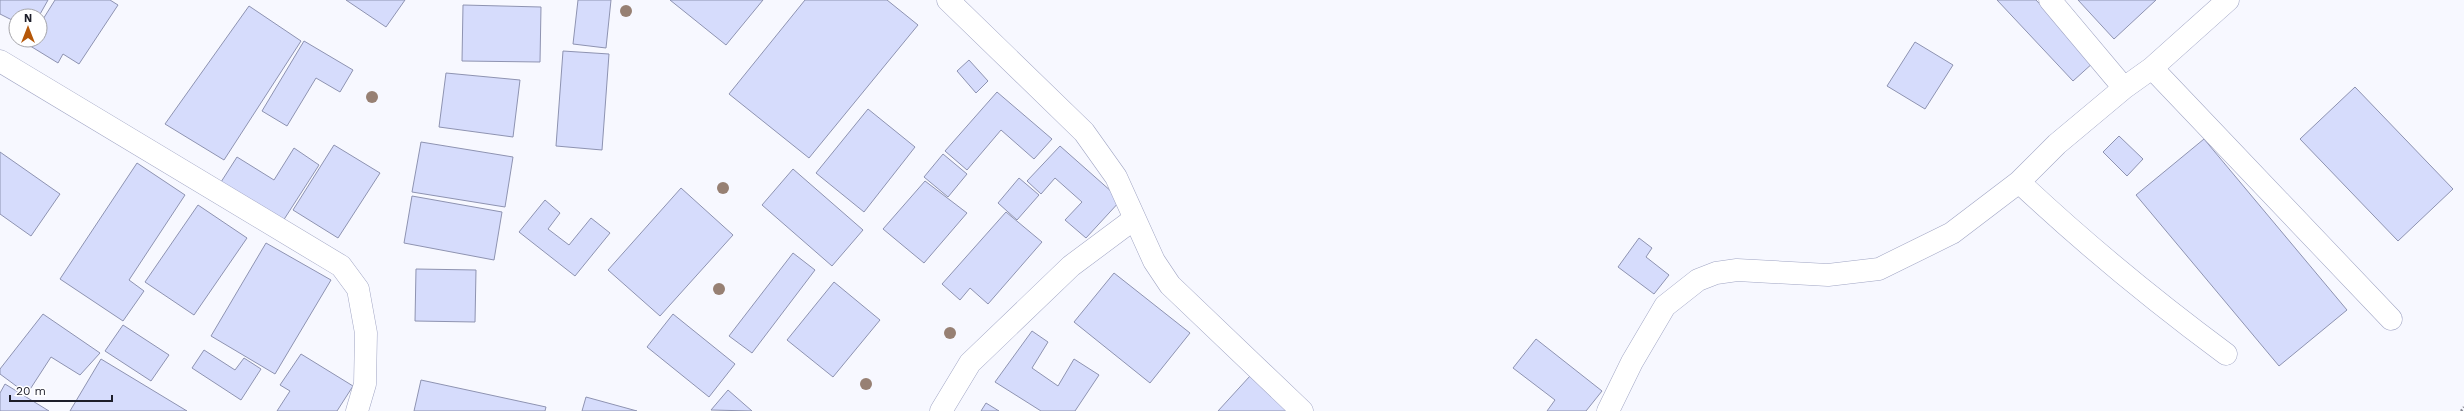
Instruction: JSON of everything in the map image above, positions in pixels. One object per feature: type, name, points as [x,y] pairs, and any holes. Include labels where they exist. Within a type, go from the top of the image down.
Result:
[{"type":"street","points":[[948,0],[1084,132],[1116,177],[1154,261],[1170,286],[1302,411]]},
{"type":"street","points":[[2050,0],[2124,88]]},
{"type":"street","points":[[1608,411],[1632,362],[1665,306],[1698,280],[1716,272],[1737,270],[1828,275],[1879,269],[1952,233],[2019,182],[2057,144],[2124,88],[2152,68],[2228,0]]},
{"type":"street","points":[[0,61],[341,266],[358,289],[366,333],[365,384],[357,411]]},
{"type":"street","points":[[2152,68],[2391,319]]},
{"type":"street","points":[[2019,182],[2079,238],[2171,313],[2226,354]]},
{"type":"street","points":[[941,411],[970,363],[1071,266],[1134,219]]},
{"type":"path","points":[[2461,411],[2464,407]]},
{"type":"building","points":[[0,0],[48,0],[44,8],[8,8],[8,18],[0,14]]},
{"type":"building","points":[[55,0],[110,0],[118,5],[79,64],[63,54],[58,63],[34,48],[48,48],[48,11]]},
{"type":"building","points":[[346,0],[405,0],[386,27]]},
{"type":"building","points":[[578,0],[611,0],[606,48],[573,44]]},
{"type":"building","points":[[670,0],[763,0],[726,45]]},
{"type":"building","points":[[805,0],[887,0],[918,25],[809,158],[729,94]]},
{"type":"building","points":[[1997,0],[2036,0],[2094,62],[2073,81]]},
{"type":"building","points":[[2078,0],[2156,0],[2114,39]]},
{"type":"building","points":[[463,5],[541,7],[540,62],[462,61]]},
{"type":"building","points":[[249,6],[301,41],[224,160],[165,124]]},
{"type":"building","points":[[304,41],[353,70],[340,92],[316,78],[287,126],[262,111]]},
{"type":"building","points":[[1915,42],[1953,65],[1925,109],[1887,86]]},
{"type":"building","points":[[563,51],[609,54],[602,150],[556,146]]},
{"type":"building","points":[[969,60],[988,81],[976,93],[957,71]]},
{"type":"building","points":[[446,73],[520,80],[513,137],[439,127]]},
{"type":"building","points":[[2355,87],[2453,189],[2398,241],[2300,139]]},
{"type":"building","points":[[997,92],[1052,139],[1034,159],[1001,130],[967,170],[945,151]]},
{"type":"building","points":[[868,109],[915,147],[864,212],[816,173]]},
{"type":"building","points":[[2119,136],[2143,159],[2127,176],[2103,152]]},
{"type":"building","points":[[2204,139],[2347,310],[2279,366],[2136,195]]},
{"type":"building","points":[[421,142],[513,157],[505,207],[412,192]]},
{"type":"building","points":[[334,145],[380,173],[338,238],[293,210]]},
{"type":"building","points":[[1060,146],[1121,200],[1086,238],[1065,220],[1082,202],[1055,178],[1041,194],[1027,181]]},
{"type":"building","points":[[294,148],[319,165],[283,221],[221,182],[237,157],[274,180]]},
{"type":"building","points":[[0,152],[60,194],[31,236],[0,214]]},
{"type":"building","points":[[943,154],[967,174],[948,197],[924,177]]},
{"type":"building","points":[[137,163],[185,195],[129,280],[144,291],[123,321],[60,279]]},
{"type":"building","points":[[793,169],[863,230],[832,266],[762,205]]},
{"type":"building","points":[[1019,178],[1039,195],[1017,220],[998,203]]},
{"type":"building","points":[[925,181],[967,213],[924,263],[883,229]]},
{"type":"building","points":[[681,188],[733,235],[660,316],[608,270]]},
{"type":"building","points":[[412,196],[502,212],[494,260],[404,243]]},
{"type":"building","points":[[545,200],[560,213],[548,229],[569,245],[591,218],[610,233],[575,276],[519,232]]},
{"type":"building","points":[[198,205],[247,238],[194,315],[145,282]]},
{"type":"building","points":[[1006,212],[1042,242],[988,304],[970,288],[960,300],[942,284]]},
{"type":"building","points":[[1639,238],[1652,248],[1646,257],[1669,275],[1654,294],[1618,267]]},
{"type":"building","points":[[266,243],[331,280],[275,374],[211,336]]},
{"type":"building","points":[[793,253],[815,270],[752,353],[729,336]]},
{"type":"building","points":[[416,269],[476,270],[475,322],[415,321]]},
{"type":"building","points":[[1114,273],[1190,333],[1150,383],[1074,322]]},
{"type":"building","points":[[834,282],[880,320],[833,377],[787,340]]},
{"type":"building","points":[[43,314],[100,353],[80,375],[51,357],[27,394],[0,374],[0,369]]},
{"type":"building","points":[[673,314],[735,364],[709,397],[647,347]]},
{"type":"building","points":[[123,325],[169,355],[151,381],[105,351]]},
{"type":"building","points":[[1032,331],[1048,342],[1032,368],[1058,386],[1074,359],[1099,375],[1075,411],[1041,411],[995,382]]},
{"type":"building","points":[[1536,339],[1602,391],[1586,411],[1547,411],[1555,400],[1513,368]]},
{"type":"building","points":[[204,350],[235,370],[244,358],[261,369],[241,400],[192,368]]},
{"type":"building","points":[[301,354],[353,386],[337,411],[277,411],[290,391],[280,385]]},
{"type":"building","points":[[101,359],[187,411],[70,411]]},
{"type":"building","points":[[1250,376],[1292,411],[1218,411]]},
{"type":"building","points":[[421,380],[546,407],[545,411],[414,411]]},
{"type":"building","points":[[5,384],[49,411],[0,411],[0,393]]},
{"type":"building","points":[[728,390],[752,411],[711,410]]},
{"type":"building","points":[[586,397],[637,411],[582,411]]},
{"type":"building","points":[[986,403],[999,411],[981,411]]}]
